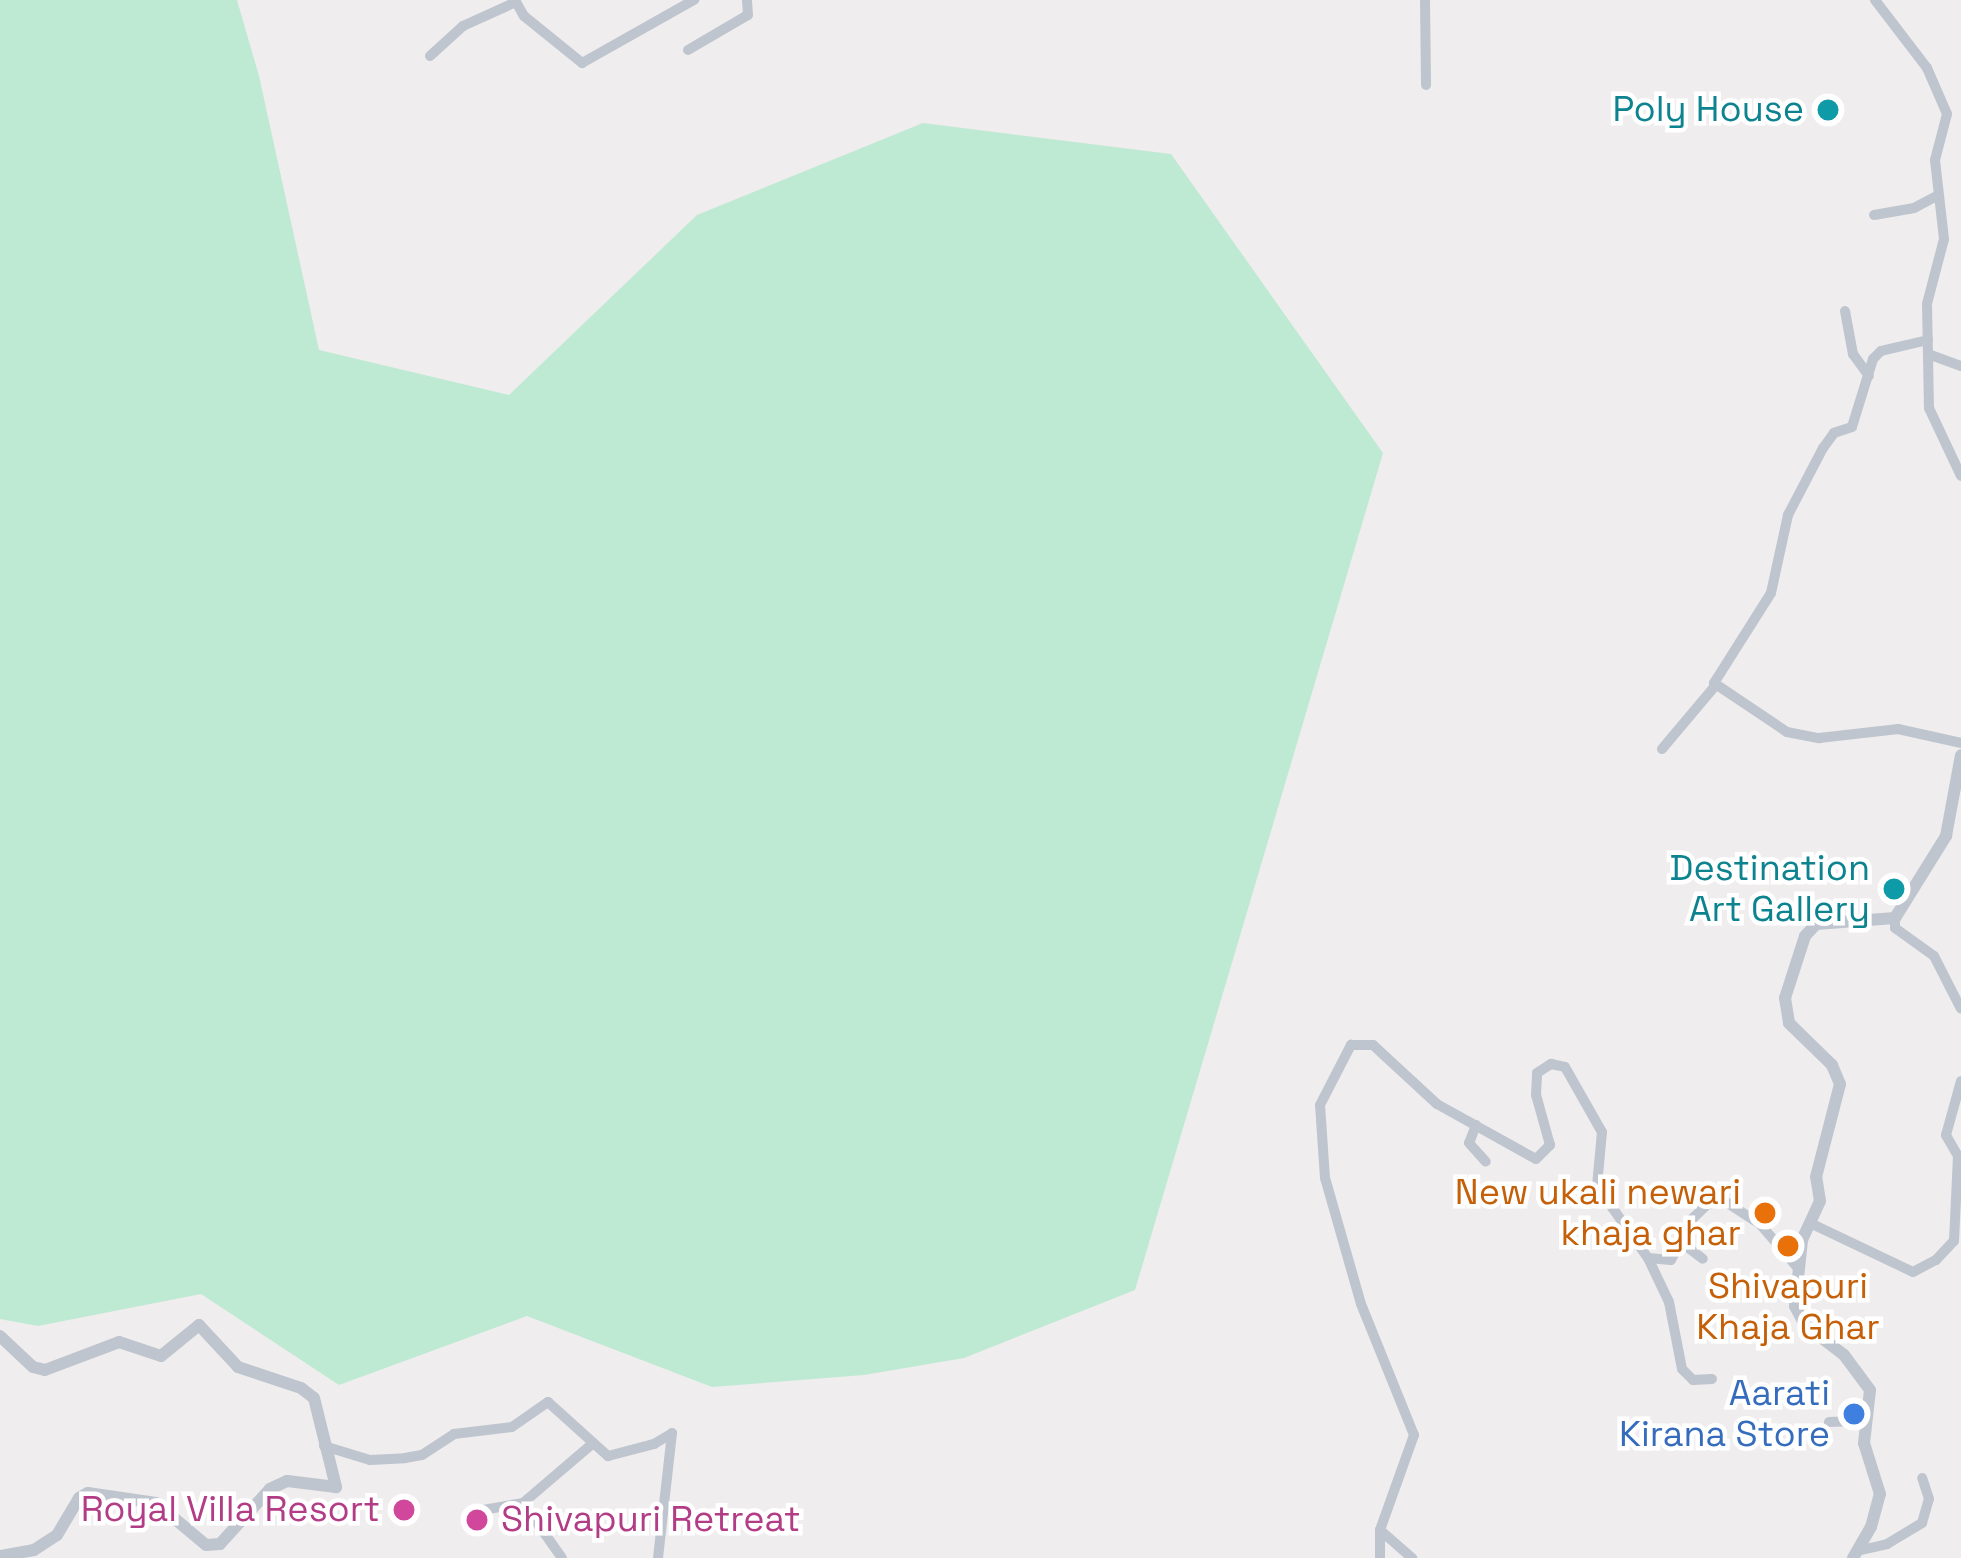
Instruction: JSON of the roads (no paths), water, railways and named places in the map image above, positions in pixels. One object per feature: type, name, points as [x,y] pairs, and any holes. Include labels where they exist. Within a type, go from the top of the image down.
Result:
[{"type":"street","points":[[430,56],[463,26],[516,1],[524,16],[582,63],[694,0]]},
{"type":"street","points":[[688,50],[748,15],[747,0]]},
{"type":"street","points":[[1425,0],[1426,85]]},
{"type":"street","points":[[1875,0],[1927,68],[1947,114],[1935,160],[1944,239],[1929,291],[1929,408],[1961,476]]},
{"type":"street","points":[[1874,214],[1914,208],[1938,195]]},
{"type":"street","points":[[1845,311],[1853,354],[1869,376]]},
{"type":"street","points":[[1662,749],[1715,686],[1771,593],[1788,515],[1823,448],[1834,433],[1852,427],[1882,351],[1928,347],[1961,366]]},
{"type":"street","points":[[1715,686],[1787,732],[1819,738],[1898,729],[1961,742]]},
{"type":"street","points":[[1961,755],[1946,836],[1895,918],[1895,928],[1934,956],[1961,1009]]},
{"type":"street","points":[[1855,1554],[1880,1494],[1866,1458],[1870,1390],[1858,1369],[1797,1316],[1797,1267],[1820,1201],[1816,1177],[1840,1084],[1832,1065],[1789,1023],[1785,998],[1805,936],[1816,924],[1895,918]]},
{"type":"street","points":[[1381,1558],[1380,1530],[1414,1436],[1361,1304],[1348,1246],[1329,1198],[1320,1105],[1351,1045],[1373,1045],[1437,1104],[1535,1159],[1545,1155],[1550,1145],[1536,1096],[1537,1072],[1551,1064],[1565,1067],[1602,1132],[1597,1186],[1648,1258],[1669,1302],[1682,1369],[1693,1380],[1712,1379]]},
{"type":"street","points":[[1810,1223],[1913,1272],[1936,1260],[1954,1240],[1958,1156],[1946,1135],[1961,1081]]},
{"type":"street","points":[[1476,1125],[1469,1143],[1486,1162]]},
{"type":"street","points":[[1648,1258],[1671,1260],[1693,1218],[1708,1204],[1723,1200],[1760,1224],[1797,1267]]},
{"type":"street","points":[[1682,1243],[1703,1259]]},
{"type":"street","points":[[0,1336],[33,1367],[45,1370],[118,1342],[161,1356],[199,1325],[238,1366],[308,1391],[336,1486],[287,1481],[270,1489],[220,1544],[206,1545],[156,1503],[88,1493],[57,1535],[34,1550],[0,1556]]},
{"type":"street","points":[[324,1446],[370,1460],[422,1455],[454,1434],[512,1427],[548,1402],[608,1456],[643,1448],[672,1433],[658,1558]]},
{"type":"street","points":[[1829,1422],[1865,1421]]},
{"type":"street","points":[[477,1510],[523,1503],[592,1444]]},
{"type":"street","points":[[1855,1554],[1887,1544],[1922,1523],[1929,1499],[1922,1478]]},
{"type":"street","points":[[523,1503],[562,1558]]},
{"type":"street","points":[[1380,1530],[1412,1558]]},
{"type":"place","name":"Poly House","points":[[1828,110]]},
{"type":"place","name":"Destination Art Gallery","points":[[1894,889]]},
{"type":"place","name":"New ukali newari khaja ghar","points":[[1765,1213]]},
{"type":"place","name":"Shivapuri Khaja Ghar","points":[[1788,1246]]},
{"type":"place","name":"Aarati Kirana Store","points":[[1854,1414]]},
{"type":"place","name":"Royal Villa Resort","points":[[404,1510]]},
{"type":"place","name":"Shivapuri Retreat","points":[[477,1520]]}]
